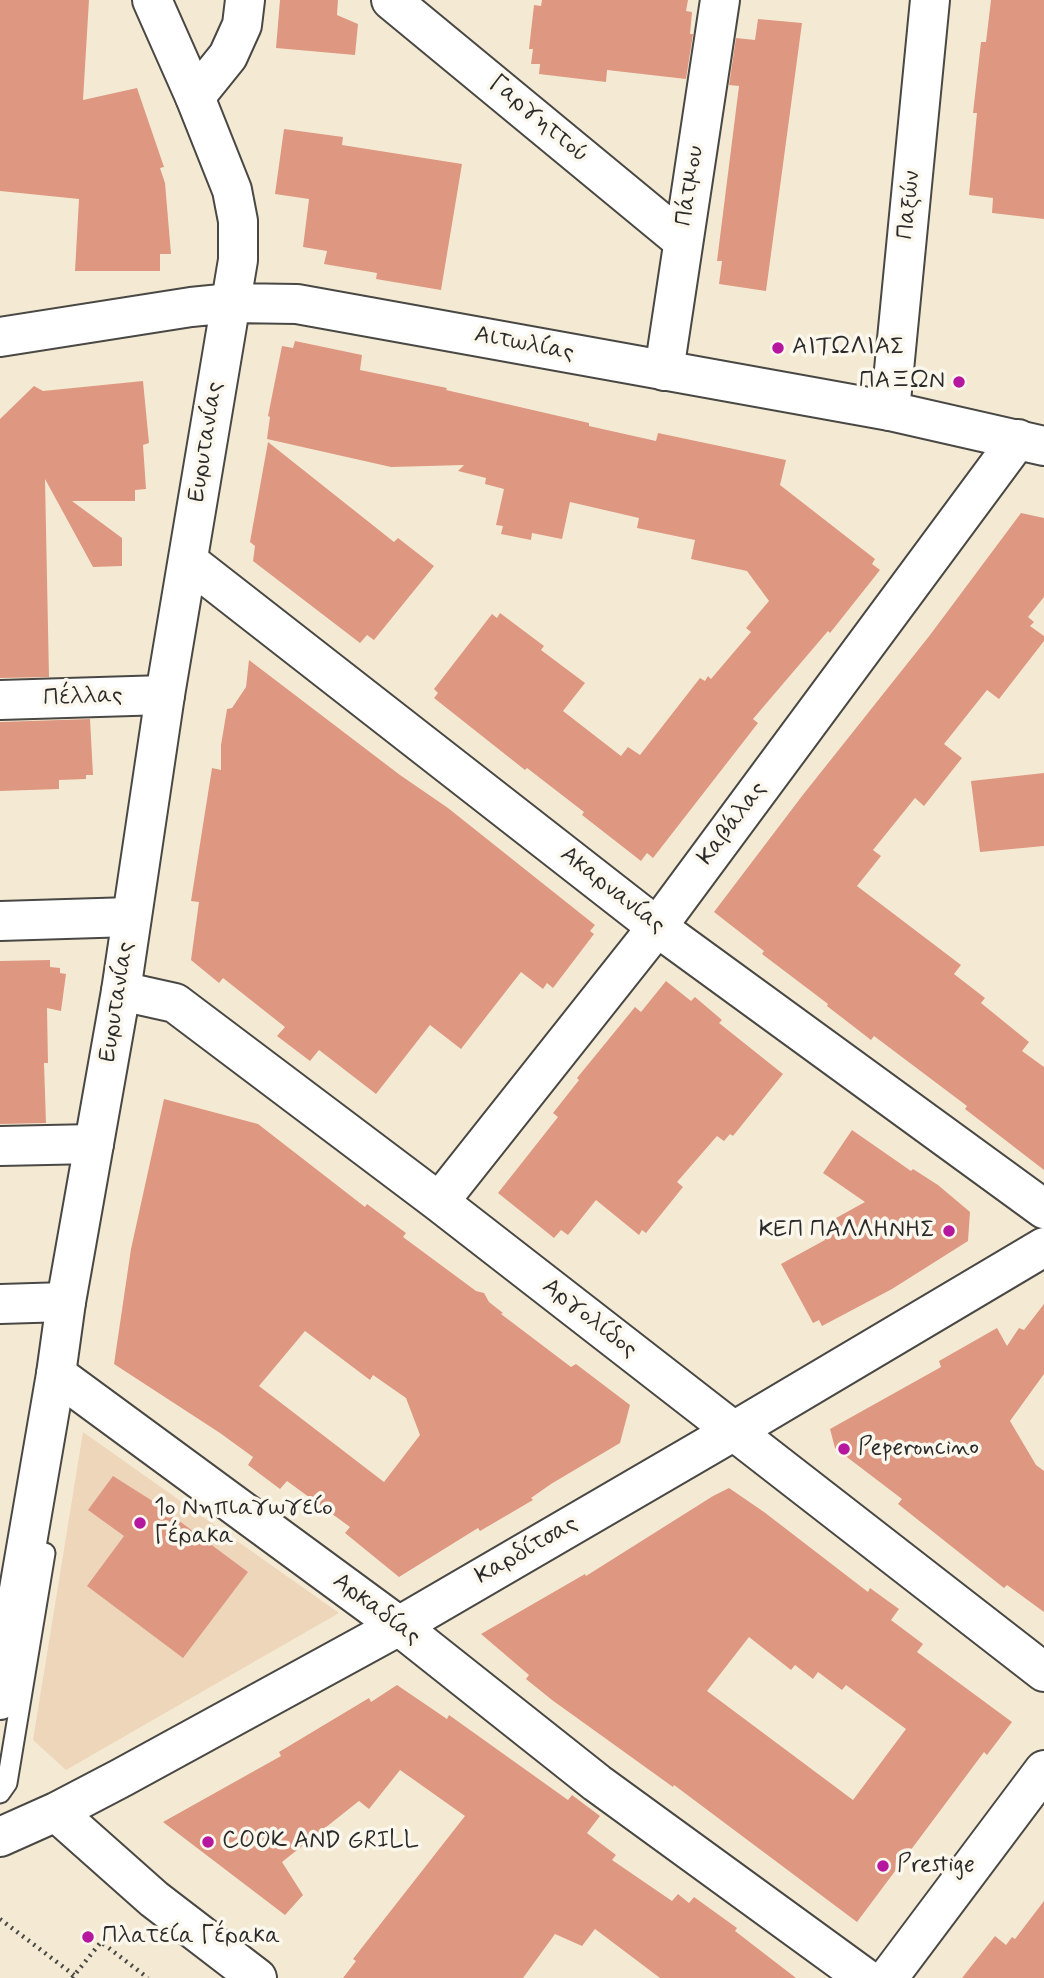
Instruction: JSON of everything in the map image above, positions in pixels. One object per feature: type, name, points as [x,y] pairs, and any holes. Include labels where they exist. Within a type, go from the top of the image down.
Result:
[{"type":"street","points":[[152,0],[232,190],[238,221],[238,260],[230,303]]},
{"type":"street","points":[[195,97],[228,56],[242,25],[245,0]]},
{"type":"street","name":"Γαργηττού","points":[[391,0],[683,241]]},
{"type":"street","name":"Πάτμου","points":[[664,371],[720,0]]},
{"type":"street","name":"Παξών","points":[[890,411],[930,0]]},
{"type":"street","name":"Αιτωλίας","points":[[0,337],[161,310],[230,303],[297,304],[890,411],[1031,442]]},
{"type":"street","name":"Ευρυτανίας","points":[[0,1700],[121,991],[230,303]]},
{"type":"street","name":"Καβάλας","points":[[439,1202],[657,927],[1031,442]]},
{"type":"street","name":"Ακαρνανίας","points":[[188,561],[657,927],[1044,1209]]},
{"type":"street","name":"Πέλλας","points":[[0,700],[166,695]]},
{"type":"street","points":[[0,922],[131,917]]},
{"type":"street","name":"Αργολίδος","points":[[121,991],[174,1003],[439,1202],[1044,1672]]},
{"type":"street","points":[[0,1146],[94,1144]]},
{"type":"street","name":"Καρδίτσας","points":[[0,1837],[56,1812],[398,1626],[734,1432],[1044,1247]]},
{"type":"street","points":[[0,1304],[66,1302]]},
{"type":"street","name":"Αρκαδίας","points":[[56,1374],[398,1626],[597,1783],[865,1978]]},
{"type":"street","points":[[888,1978],[1044,1770]]},
{"type":"street","points":[[56,1812],[154,1899],[257,1978]]},
{"type":"lane","points":[[0,1793],[7,1783],[53,1502],[56,1374]]},
{"type":"path","points":[[0,1919],[73,1977],[102,1942],[148,1978]]},
{"type":"shaded area","name":"1ο Νηπιαγωγείο Γέρακα","points":[[83,1432],[339,1613],[66,1770],[33,1740]]},
{"type":"building","points":[[0,0],[89,0],[83,100],[137,88],[164,167],[160,168],[165,183],[171,254],[160,254],[160,271],[75,271],[79,199],[0,191]]},
{"type":"building","points":[[280,0],[338,0],[337,15],[358,24],[355,55],[276,48]]},
{"type":"building","points":[[542,0],[688,0],[686,11],[692,12],[690,34],[693,34],[686,79],[607,70],[606,82],[539,74],[540,64],[531,64],[533,49],[529,49],[534,5],[541,6]]},
{"type":"building","points":[[991,0],[1044,0],[1044,219],[992,213],[993,198],[969,195],[977,113],[973,113],[981,42],[986,42]]},
{"type":"building","points":[[758,19],[802,23],[766,291],[719,284],[722,261],[717,261],[739,86],[729,85],[736,38],[755,40]]},
{"type":"building","points":[[284,129],[343,137],[342,145],[462,164],[441,290],[376,279],[377,273],[324,264],[327,251],[303,247],[309,199],[275,194]]},
{"type":"building","points":[[295,341],[362,355],[360,370],[447,388],[446,390],[589,423],[589,426],[656,441],[658,433],[786,460],[780,485],[875,559],[872,564],[880,570],[830,633],[828,631],[753,719],[758,723],[653,858],[647,853],[641,861],[582,815],[584,812],[527,768],[525,770],[434,698],[438,693],[434,689],[492,614],[497,618],[500,613],[544,646],[541,650],[585,683],[563,711],[621,756],[628,747],[640,755],[700,678],[705,681],[708,676],[711,679],[751,632],[746,628],[769,601],[747,571],[691,559],[695,540],[637,528],[639,518],[570,502],[562,539],[532,533],[531,540],[501,534],[503,526],[496,525],[504,489],[485,484],[486,478],[458,471],[464,465],[391,467],[267,439],[268,416],[282,346],[293,348]]},
{"type":"building","points":[[143,381],[149,443],[143,445],[146,489],[135,490],[135,501],[72,501],[122,538],[122,566],[93,567],[45,479],[49,677],[0,678],[0,419],[34,386],[43,391]]},
{"type":"building","points":[[268,442],[394,542],[398,538],[434,566],[374,640],[367,635],[360,643],[253,561],[255,546],[250,542]]},
{"type":"building","points":[[1021,513],[1044,518],[1044,597],[1028,617],[1034,622],[1030,626],[1044,636],[1044,641],[999,699],[987,690],[944,744],[962,758],[924,806],[915,798],[873,850],[881,856],[857,886],[961,965],[954,974],[985,998],[981,1003],[1029,1042],[1022,1051],[1044,1067],[1044,1170],[965,1109],[967,1106],[874,1036],[871,1040],[827,1006],[828,1004],[762,954],[764,951],[714,912],[930,635]]},
{"type":"building","points":[[249,660],[400,775],[448,808],[595,925],[590,931],[594,934],[553,988],[547,983],[543,989],[521,972],[461,1049],[430,1025],[376,1094],[319,1050],[310,1061],[277,1036],[285,1027],[223,978],[219,983],[191,960],[199,902],[191,901],[212,768],[221,770],[221,745],[227,709],[232,708],[246,687]]},
{"type":"building","points":[[90,719],[93,775],[86,775],[86,779],[59,780],[59,789],[0,791],[0,722]]},
{"type":"building","points":[[1044,773],[1044,846],[980,852],[971,781]]},
{"type":"building","points":[[50,960],[50,967],[60,968],[60,973],[66,974],[61,1011],[47,1008],[48,1063],[44,1063],[46,1123],[0,1124],[0,961]]},
{"type":"building","points":[[666,981],[691,1001],[695,997],[722,1020],[719,1023],[783,1074],[733,1136],[730,1134],[724,1141],[717,1136],[677,1182],[683,1187],[646,1233],[642,1230],[639,1235],[596,1200],[568,1235],[561,1230],[554,1238],[498,1193],[558,1117],[553,1113],[579,1080],[577,1078],[635,1007],[641,1012]]},
{"type":"building","points":[[164,1099],[258,1124],[365,1207],[367,1204],[406,1233],[403,1237],[476,1291],[484,1293],[489,1302],[503,1313],[501,1314],[571,1367],[576,1364],[630,1405],[620,1443],[551,1484],[531,1498],[533,1500],[480,1531],[478,1528],[399,1577],[345,1533],[350,1527],[287,1481],[280,1489],[248,1465],[253,1457],[114,1364],[131,1249]],"holes":[[[305,1331],[370,1380],[373,1375],[406,1398],[420,1435],[384,1482],[259,1386]]]},
{"type":"building","points":[[852,1130],[911,1171],[913,1169],[938,1185],[970,1212],[968,1241],[892,1289],[822,1326],[819,1320],[813,1323],[781,1264],[825,1240],[818,1228],[865,1202],[823,1173]]},
{"type":"building","points":[[1044,1304],[1044,1374],[1010,1421],[1036,1465],[1044,1471],[1044,1612],[1007,1585],[1004,1588],[898,1504],[902,1499],[835,1448],[830,1429],[941,1367],[939,1361],[997,1328],[1007,1346],[1019,1328],[1024,1330]]},
{"type":"building","points":[[113,1476],[151,1500],[248,1572],[183,1658],[87,1586],[124,1536],[88,1510]]},
{"type":"building","points":[[729,1488],[868,1592],[870,1588],[899,1609],[891,1620],[923,1644],[917,1652],[1012,1722],[987,1755],[984,1752],[857,1922],[674,1785],[673,1787],[552,1700],[526,1679],[529,1675],[481,1634],[585,1574],[586,1576]],"holes":[[[749,1637],[791,1670],[795,1665],[813,1679],[818,1672],[842,1690],[846,1685],[906,1729],[853,1800],[707,1691]]]},
{"type":"building","points":[[397,1685],[447,1719],[449,1715],[568,1800],[572,1795],[600,1816],[587,1833],[616,1855],[612,1860],[672,1901],[678,1894],[689,1903],[694,1897],[737,1928],[735,1931],[796,1978],[660,1978],[595,1929],[582,1946],[555,1934],[523,1978],[343,1978],[356,1961],[353,1959],[465,1816],[400,1770],[369,1809],[359,1801],[282,1862],[303,1895],[285,1915],[163,1822],[281,1756],[279,1752],[369,1698],[371,1702]]},
{"type":"building","points":[[1044,1901],[1044,1978],[962,1978],[995,1936],[1006,1945],[1012,1937],[1015,1939]]},
{"type":"place","name":"ΑΙΤΩΛΙΑΣ","points":[[778,348]]},
{"type":"place","name":"ΠΑΞΩΝ","points":[[959,382]]},
{"type":"place","name":"ΚΕΠ ΠΑΛΛΗΝΗΣ","points":[[949,1231]]},
{"type":"place","name":"Peperoncino","points":[[844,1449]]},
{"type":"place","name":"1ο Νηπιαγωγείο Γέρακα","points":[[140,1523]]},
{"type":"place","name":"COOK AND GRILL","points":[[208,1842]]},
{"type":"place","name":"Prestige","points":[[883,1866]]},
{"type":"place","name":"Πλατεία Γέρακα","points":[[88,1937]]}]
